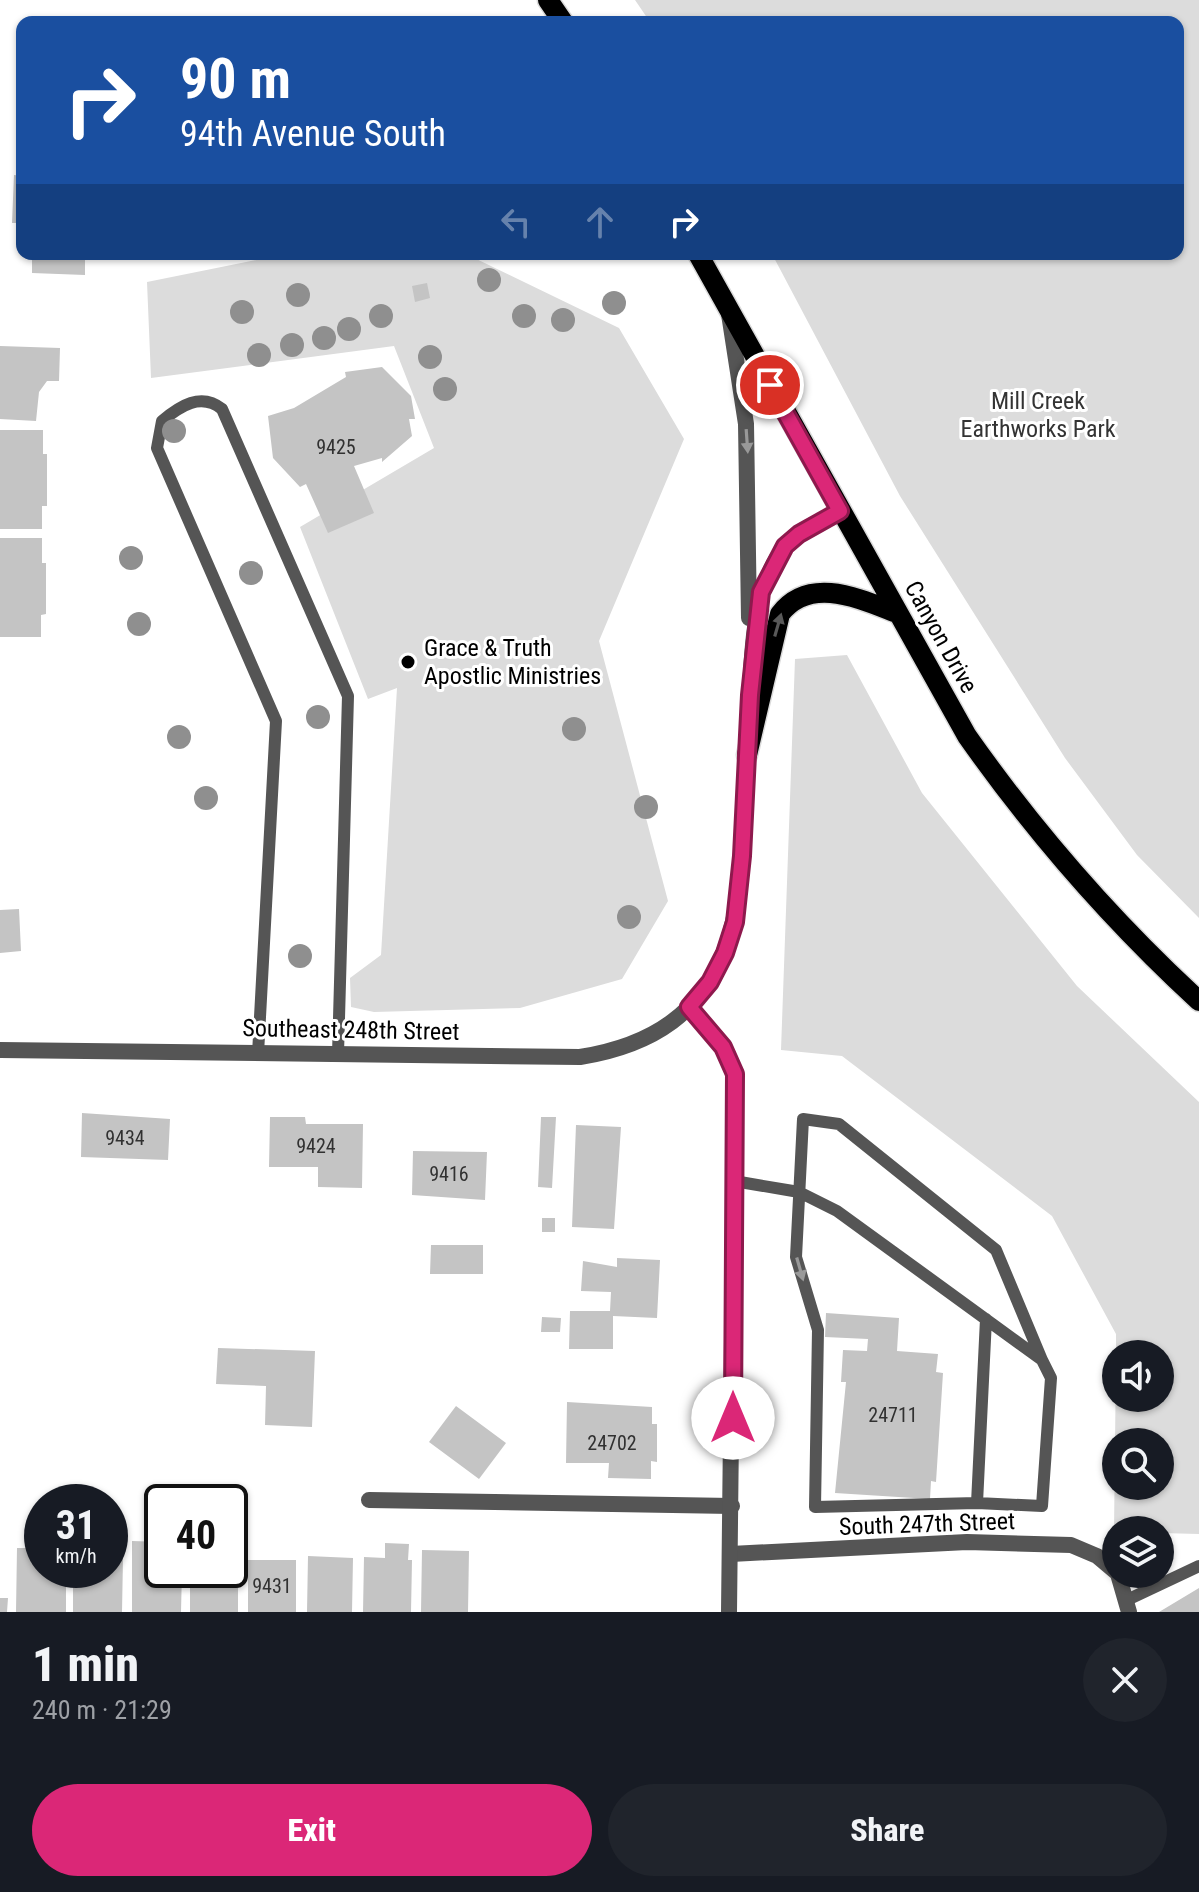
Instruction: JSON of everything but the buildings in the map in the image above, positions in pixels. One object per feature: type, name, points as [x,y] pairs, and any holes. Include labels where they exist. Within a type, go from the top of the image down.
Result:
[{"type":"main road","name":"Canyon Drive","points":[[701,260],[967,736],[1016,805],[1098,903],[1199,1001]]},
{"type":"main road","points":[[747,755],[780,614],[788,605],[804,595],[827,592],[897,613]]},
{"type":"street","points":[[728,309],[746,424],[749,468],[750,695]]},
{"type":"street","points":[[750,695],[761,592],[771,568],[799,534],[840,511]]},
{"type":"street","name":"Southeast 248th Street","points":[[0,1050],[580,1057],[610,1052],[639,1042],[666,1027],[689,1007],[710,982],[725,953],[735,922],[750,695]]},
{"type":"street","points":[[689,1007],[723,1047],[735,1074],[729,1612]]},
{"type":"street","points":[[369,1500],[732,1506]]},
{"type":"street","name":"South 247th Street","points":[[731,1554],[967,1542],[1071,1545],[1102,1560]]},
{"type":"lane","points":[[258,1054],[276,721],[157,448],[162,421],[178,408],[201,400],[212,400],[222,409],[348,696],[338,1054]]},
{"type":"lane","points":[[803,1119],[839,1124],[996,1250],[1042,1360],[1051,1378],[1042,1506],[977,1503],[815,1507],[818,1330],[796,1257],[803,1119]]},
{"type":"lane","points":[[734,1181],[799,1192],[837,1211],[1042,1360]]},
{"type":"lane","points":[[977,1503],[986,1319]]},
{"type":"lane","points":[[1128,1606],[1199,1566]]},
{"type":"green space","name":"Mill Creek Earthworks Park","points":[[635,0],[1199,0],[1199,918],[1137,855],[1065,758],[900,496],[775,260],[1184,260],[1184,16],[646,16]]},
{"type":"green space","points":[[256,260],[478,260],[619,328],[684,439],[599,641],[668,901],[622,979],[520,1008],[374,1012],[351,1007],[350,978],[381,955],[397,688],[368,699],[300,527],[434,448],[394,346],[151,378],[147,282]]},
{"type":"green space","points":[[847,655],[922,793],[1077,986],[1199,1102],[1199,1534],[1174,1533],[1174,1516],[1114,1516],[1114,1500],[1174,1500],[1174,1428],[1115,1428],[1115,1412],[1174,1412],[1174,1340],[1116,1340],[1116,1334],[1052,1216],[842,1056],[781,1050],[795,659]]},
{"type":"place","name":"Grace & Truth Apostlic Ministries","points":[[408,662]]},
{"type":"route","points":[[733,1418],[735,1074],[723,1047],[689,1007],[710,982],[725,953],[735,922],[742,856],[750,695],[761,592],[785,546],[799,534],[840,511],[770,385]]}]
